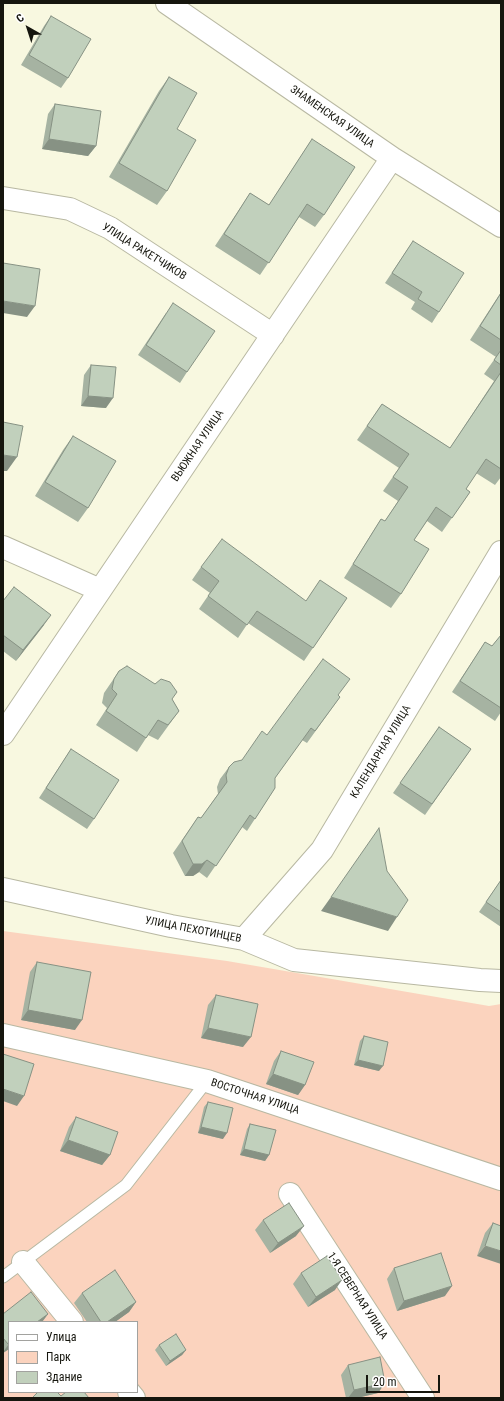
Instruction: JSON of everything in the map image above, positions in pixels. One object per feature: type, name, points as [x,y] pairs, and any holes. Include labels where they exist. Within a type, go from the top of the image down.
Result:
[{"type":"street","name":"ЗНАМЕНСКАЯ УЛИЦА","points":[[167,3],[392,158],[501,226]]},
{"type":"street","name":"ВЬЮЖНАЯ УЛИЦА","points":[[3,734],[392,158]]},
{"type":"street","name":"УЛИЦА РАКЕТЧИКОВ","points":[[3,198],[70,209],[110,228],[273,335]]},
{"type":"street","points":[[3,547],[100,590]]},
{"type":"street","name":"КАЛЕНДАРНАЯ УЛИЦА","points":[[244,939],[322,850],[501,552]]},
{"type":"street","name":"УЛИЦА ПЕХОТИНЦЕВ","points":[[3,889],[171,926],[244,939],[294,960],[501,981]]},
{"type":"street","name":"ВОСТОЧНАЯ УЛИЦА","points":[[3,1035],[207,1081],[501,1179]]},
{"type":"street","name":"1-Я СЕВЕРНАЯ УЛИЦА","points":[[290,1194],[423,1398]]},
{"type":"street","points":[[23,1262],[71,1321]]},
{"type":"lane","points":[[3,1277],[126,1185],[207,1081]]},
{"type":"green space","points":[[3,931],[227,961],[489,1006],[501,1004],[501,1398],[3,1398]]},
{"type":"building","points":[[51,16],[91,39],[68,78],[29,55]]},
{"type":"building","points":[[169,77],[197,93],[177,129],[196,140],[167,191],[119,163]]},
{"type":"building","points":[[55,104],[101,111],[96,146],[49,139]]},
{"type":"building","points":[[312,139],[355,167],[324,215],[307,204],[269,263],[224,234],[250,193],[269,205]]},
{"type":"building","points":[[413,241],[464,273],[439,312],[418,299],[422,292],[392,273]]},
{"type":"building","points":[[3,263],[40,269],[35,306],[3,301]]},
{"type":"building","points":[[501,293],[501,340],[480,326]]},
{"type":"building","points":[[173,303],[215,331],[187,372],[146,345]]},
{"type":"building","points":[[501,350],[501,365],[494,360]]},
{"type":"building","points":[[91,365],[116,367],[113,398],[88,396]]},
{"type":"building","points":[[501,372],[501,469],[486,459],[466,489],[470,492],[452,518],[436,507],[414,540],[429,549],[401,594],[353,564],[381,519],[385,521],[408,487],[393,477],[409,454],[367,426],[382,404],[450,448]]},
{"type":"building","points":[[3,422],[23,426],[17,457],[3,455]]},
{"type":"building","points":[[73,436],[116,461],[88,508],[45,482]]},
{"type":"building","points":[[222,539],[306,601],[320,580],[347,598],[313,648],[257,611],[247,625],[208,596],[219,581],[201,567]]},
{"type":"building","points":[[14,587],[51,615],[23,650],[3,635],[3,601]]},
{"type":"building","points":[[501,635],[501,708],[460,681],[485,642],[492,646]]},
{"type":"building","points":[[323,659],[350,679],[338,695],[340,697],[315,731],[311,728],[275,778],[275,788],[255,819],[250,815],[216,866],[207,860],[202,864],[193,864],[182,841],[198,817],[201,818],[227,782],[226,775],[229,767],[234,762],[242,760],[262,731],[267,735]]},
{"type":"building","points":[[127,666],[155,684],[161,679],[170,682],[177,692],[172,699],[179,711],[168,725],[158,720],[146,738],[106,711],[117,694],[112,689],[114,679],[119,671]]},
{"type":"building","points":[[439,727],[471,749],[432,804],[400,783]]},
{"type":"building","points":[[71,749],[119,780],[94,819],[46,788]]},
{"type":"building","points":[[379,828],[387,871],[408,900],[397,917],[331,897]]},
{"type":"building","points":[[501,880],[501,912],[486,902]]},
{"type":"building","points":[[37,962],[91,972],[82,1020],[28,1010]]},
{"type":"building","points":[[216,995],[258,1004],[251,1037],[208,1028]]},
{"type":"building","points":[[364,1036],[388,1042],[383,1066],[358,1060]]},
{"type":"building","points":[[281,1051],[314,1062],[305,1085],[273,1074]]},
{"type":"building","points":[[3,1054],[34,1064],[24,1096],[3,1089]]},
{"type":"building","points":[[208,1102],[233,1108],[227,1133],[201,1127]]},
{"type":"building","points":[[76,1117],[118,1132],[110,1155],[68,1140]]},
{"type":"building","points":[[250,1124],[276,1130],[269,1155],[244,1149]]},
{"type":"building","points":[[289,1203],[304,1226],[278,1243],[263,1220]]},
{"type":"building","points":[[493,1223],[501,1226],[501,1251],[485,1246]]},
{"type":"building","points":[[441,1253],[452,1286],[404,1301],[394,1268]]},
{"type":"building","points":[[327,1256],[342,1280],[316,1297],[301,1273]]},
{"type":"building","points":[[115,1270],[136,1302],[108,1321],[100,1321],[82,1293]]},
{"type":"building","points":[[31,1292],[48,1314],[38,1321],[8,1321],[8,1344],[3,1338],[3,1314]]},
{"type":"building","points":[[176,1334],[186,1350],[170,1361],[159,1345]]},
{"type":"building","points":[[380,1357],[385,1383],[354,1390],[348,1365]]},
{"type":"building","points":[[37,1393],[58,1393],[61,1396],[65,1393],[85,1393],[89,1398],[32,1398]]}]
